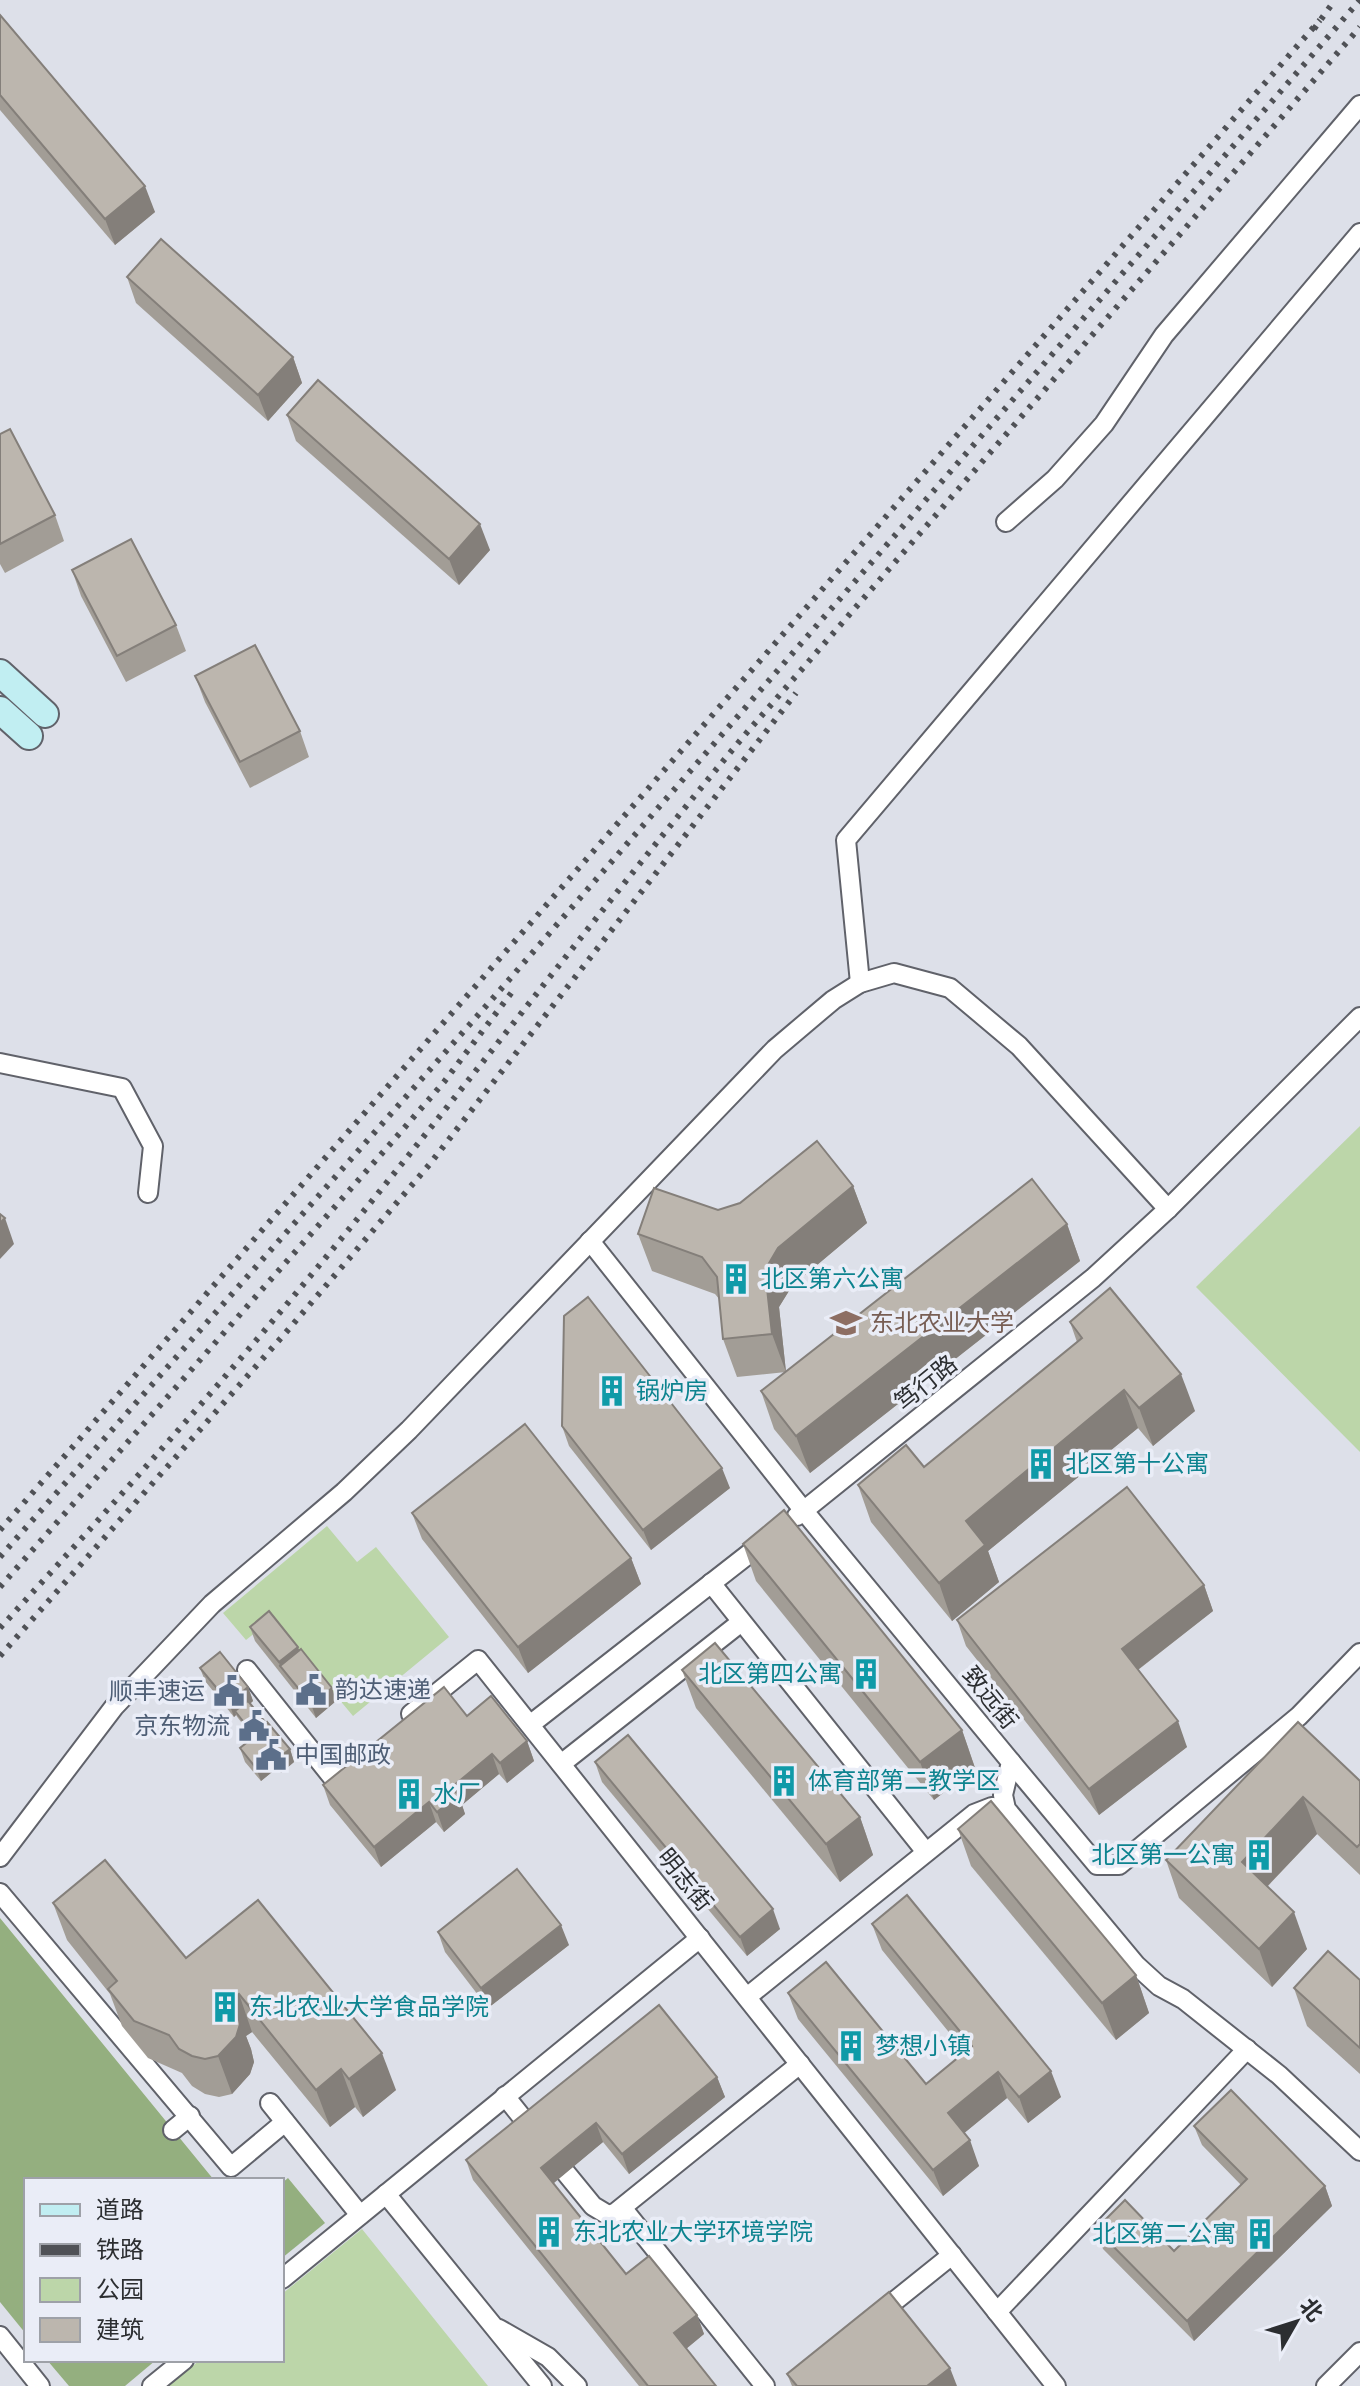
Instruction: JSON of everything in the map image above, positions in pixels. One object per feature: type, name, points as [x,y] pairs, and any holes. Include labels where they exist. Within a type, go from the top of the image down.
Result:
[{"type":"street","points":[[1006,522],[1055,479],[1104,424],[1164,335],[1360,105]]},
{"type":"street","points":[[860,983],[846,840],[1360,233]]},
{"type":"street","points":[[0,673],[45,714]]},
{"type":"street","points":[[0,710],[29,736]]},
{"type":"street","points":[[0,1857],[114,1707],[212,1604],[366,1471],[775,1049],[833,1000],[860,983],[894,973],[950,988],[1019,1046],[1168,1209]]},
{"type":"street","name":"笃行路","points":[[531,1724],[804,1511],[1093,1278],[1168,1209],[1360,1017]]},
{"type":"street","points":[[0,1063],[122,1088],[153,1146],[148,1193]]},
{"type":"street","name":"致远街","points":[[590,1241],[804,1511],[1011,1762],[1003,1795],[1006,1809]]},
{"type":"street","points":[[711,1583],[926,1852]]},
{"type":"street","points":[[561,1764],[740,1623]]},
{"type":"street","points":[[1011,1762],[1097,1865],[1119,1865],[1299,1716],[1360,1653]]},
{"type":"street","name":"明志街","points":[[393,1729],[478,1660],[1052,2380]]},
{"type":"street","points":[[247,1670],[333,1778],[369,1748]]},
{"type":"street","points":[[747,1997],[974,1814],[992,1807],[1006,1809],[1136,1965],[1159,1986],[1183,1999],[1279,2075],[1360,2151]]},
{"type":"street","points":[[0,1893],[231,2167],[285,2122]]},
{"type":"street","points":[[284,2277],[700,1938]]},
{"type":"street","points":[[997,2312],[1247,2049]]},
{"type":"street","points":[[566,2173],[600,2212],[608,2215],[623,2209],[800,2064]]},
{"type":"street","points":[[505,2096],[533,2131]]},
{"type":"street","points":[[270,2103],[360,2215]]},
{"type":"street","points":[[173,2130],[190,2116]]},
{"type":"street","points":[[386,2194],[542,2386]]},
{"type":"street","points":[[623,2209],[765,2386]]},
{"type":"street","points":[[857,2331],[952,2255]]},
{"type":"street","points":[[493,2326],[548,2357],[577,2386]]},
{"type":"street","points":[[0,2336],[40,2386]]},
{"type":"street","points":[[1326,2386],[1360,2352]]},
{"type":"street","points":[[152,2386],[182,2362]]},
{"type":"street","points":[[1032,2386],[1052,2380]]},
{"type":"green space","points":[[1360,1126],[1360,1452],[1196,1287]]},
{"type":"green space","points":[[327,1526],[357,1562],[376,1547],[449,1637],[353,1716],[272,1619],[246,1640],[223,1613]]},
{"type":"green space","points":[[0,1918],[212,2178],[24,2178],[24,2332],[0,2302]]},
{"type":"green space","points":[[288,2178],[325,2223],[284,2256],[284,2181]]},
{"type":"green space","points":[[362,2229],[488,2386],[168,2386],[198,2362],[284,2362],[284,2292]]},
{"type":"green space","points":[[49,2362],[154,2362],[125,2386],[69,2386]]},
{"type":"building","points":[[0,15],[145,186],[105,219],[0,95]]},
{"type":"building","points":[[161,239],[293,357],[258,395],[127,277]]},
{"type":"building","points":[[318,380],[480,524],[449,559],[287,415]]},
{"type":"building","points":[[10,429],[55,515],[0,544],[0,434]]},
{"type":"building","points":[[131,539],[176,625],[117,656],[72,570]]},
{"type":"building","points":[[255,645],[300,731],[240,762],[195,676]]},
{"type":"building","points":[[817,1141],[853,1186],[778,1248],[765,1270],[772,1334],[723,1339],[717,1277],[702,1257],[638,1234],[654,1188],[718,1210],[740,1203]]},
{"type":"building","points":[[1032,1179],[1067,1224],[796,1436],[761,1391]]},
{"type":"building","points":[[1110,1288],[1181,1374],[1139,1408],[1124,1390],[966,1521],[985,1545],[939,1583],[858,1485],[906,1445],[924,1467],[1082,1338],[1070,1322]]},
{"type":"building","name":"锅炉房","points":[[588,1297],[722,1468],[643,1530],[562,1426],[564,1316]]},
{"type":"building","points":[[525,1424],[631,1558],[518,1647],[412,1513]]},
{"type":"building","points":[[1127,1487],[1204,1585],[1122,1649],[1178,1721],[1089,1789],[957,1620]]},
{"type":"building","name":"北区第四公寓","points":[[784,1510],[962,1730],[920,1762],[743,1544]]},
{"type":"building","points":[[269,1611],[298,1647],[279,1662],[250,1627]]},
{"type":"building","points":[[715,1643],[860,1817],[826,1844],[682,1670]]},
{"type":"building","points":[[301,1649],[332,1688],[311,1704],[280,1666]]},
{"type":"building","points":[[220,1652],[248,1687],[229,1703],[200,1668]]},
{"type":"building","name":"水厂","points":[[444,1687],[467,1716],[491,1696],[527,1741],[500,1763],[492,1754],[452,1787],[458,1795],[437,1812],[429,1802],[374,1847],[323,1785]]},
{"type":"building","points":[[248,1701],[266,1723],[254,1735],[235,1711]]},
{"type":"building","points":[[267,1722],[290,1749],[276,1760],[272,1755],[256,1768],[240,1748]]},
{"type":"building","points":[[1298,1722],[1360,1781],[1360,1844],[1357,1847],[1303,1797],[1242,1862],[1294,1912],[1259,1949],[1166,1860]]},
{"type":"building","points":[[628,1735],[773,1909],[740,1937],[595,1762]]},
{"type":"building","points":[[991,1801],[1136,1975],[1102,2003],[958,1829]]},
{"type":"building","name":"东北农业大学食品学院","points":[[105,1860],[186,1958],[258,1900],[382,2053],[349,2079],[341,2069],[316,2090],[239,1994],[231,2001],[240,2024],[236,2037],[218,2056],[205,2059],[192,2056],[179,2049],[169,2035],[134,2021],[108,1989],[117,1981],[53,1903]]},
{"type":"building","points":[[517,1869],[561,1925],[481,1988],[438,1932]]},
{"type":"building","name":"梦想小镇","points":[[907,1895],[1051,2071],[1019,2097],[998,2072],[948,2113],[970,2140],[933,2170],[788,1993],[826,1962],[926,2084],[972,2046],[872,1924]]},
{"type":"building","points":[[1328,1951],[1360,1980],[1360,2048],[1294,1988]]},
{"type":"building","name":"东北农业大学环境学院","points":[[659,2005],[717,2077],[622,2154],[596,2123],[541,2168],[626,2274],[649,2256],[697,2315],[674,2333],[716,2386],[648,2386],[466,2160]]},
{"type":"building","name":"北区第二公寓","points":[[1231,2090],[1325,2186],[1187,2321],[1096,2229],[1125,2200],[1174,2251],[1247,2179],[1194,2126]]},
{"type":"building","points":[[889,2292],[950,2368],[927,2386],[797,2386],[787,2374]]},
{"type":"railway","points":[[1314,29],[1335,0]]},
{"type":"railway","points":[[0,1557],[494,997],[1360,0]]},
{"type":"railway","points":[[0,1530],[1320,20]]},
{"type":"railway","points":[[0,1628],[180,1428],[311,1275],[743,737],[1360,27]]},
{"type":"railway","points":[[0,1656],[429,1165],[796,693]]},
{"type":"railway","points":[[0,1587],[444,1082],[512,992]]},
{"type":"place","name":"北区第六公寓","points":[[736,1279]]},
{"type":"place","name":"东北农业大学","points":[[846,1323]]},
{"type":"place","name":"锅炉房","points":[[612,1391]]},
{"type":"place","name":"北区第十公寓","points":[[1041,1464]]},
{"type":"place","name":"北区第四公寓","points":[[866,1674]]},
{"type":"place","name":"韵达速递","points":[[311,1690]]},
{"type":"place","name":"顺丰速运","points":[[229,1691]]},
{"type":"place","name":"京东物流","points":[[254,1726]]},
{"type":"place","name":"中国邮政","points":[[271,1755]]},
{"type":"place","name":"体育部第二教学区","points":[[784,1781]]},
{"type":"place","name":"水厂","points":[[409,1794]]},
{"type":"place","name":"北区第一公寓","points":[[1259,1855]]},
{"type":"place","name":"东北农业大学食品学院","points":[[225,2007]]},
{"type":"place","name":"梦想小镇","points":[[851,2046]]},
{"type":"place","name":"东北农业大学环境学院","points":[[549,2232]]},
{"type":"place","name":"北区第二公寓","points":[[1260,2234]]}]
